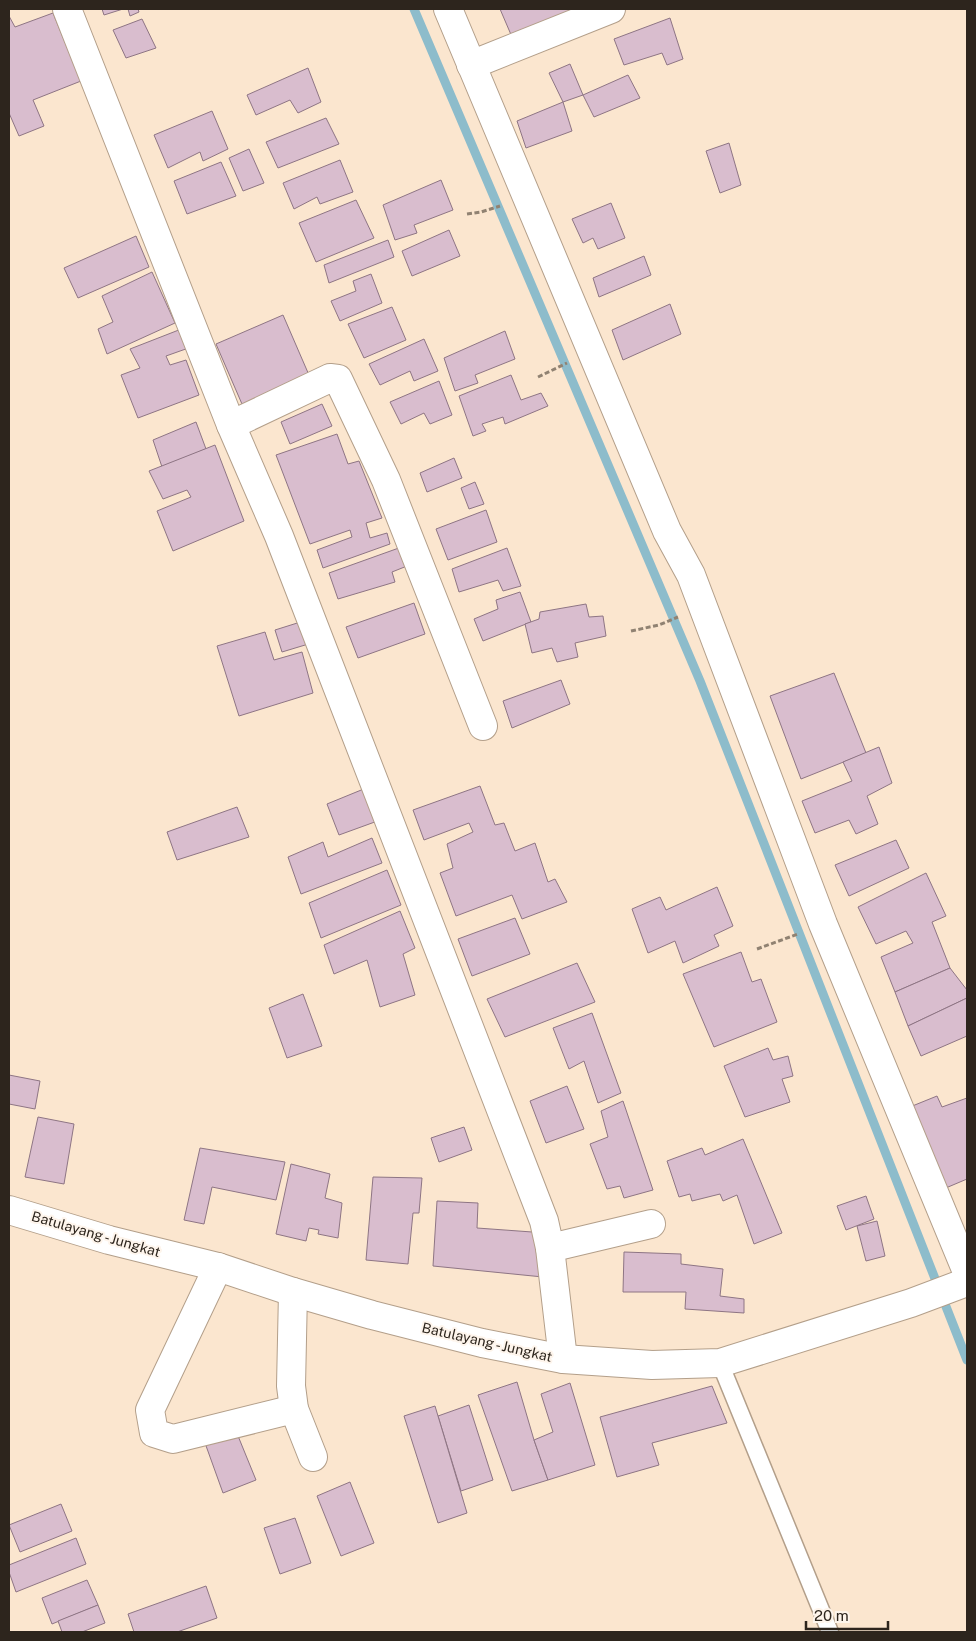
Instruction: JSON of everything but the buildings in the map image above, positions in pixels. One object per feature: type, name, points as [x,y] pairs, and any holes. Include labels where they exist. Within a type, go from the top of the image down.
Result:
[{"type":"main road","points":[[67,9],[231,425],[283,546],[544,1221],[550,1248],[563,1359]]},
{"type":"main road","points":[[448,9],[668,531],[691,575],[961,1281]]},
{"type":"main road","points":[[471,65],[611,9]]},
{"type":"main road","points":[[231,425],[330,378],[338,379],[386,480],[482,726]]},
{"type":"main road","name":"Batulayang - Jungkat","points":[[9,1210],[109,1240],[218,1267],[293,1292],[372,1315],[482,1343],[563,1359],[652,1365],[720,1363],[911,1304],[961,1281]]},
{"type":"main road","points":[[550,1248],[651,1224]]},
{"type":"main road","points":[[218,1267],[150,1410],[154,1433],[173,1440],[294,1409]]},
{"type":"main road","points":[[293,1292],[291,1386],[294,1409],[313,1457]]},
{"type":"lane","points":[[720,1363],[830,1632]]},
{"type":"path","points":[[467,214],[503,205]]},
{"type":"path","points":[[538,377],[570,362]]},
{"type":"path","points":[[631,631],[659,625],[681,616]]},
{"type":"path","points":[[757,950],[799,934]]},
{"type":"waterway","points":[[414,9],[700,681],[967,1360]]}]
